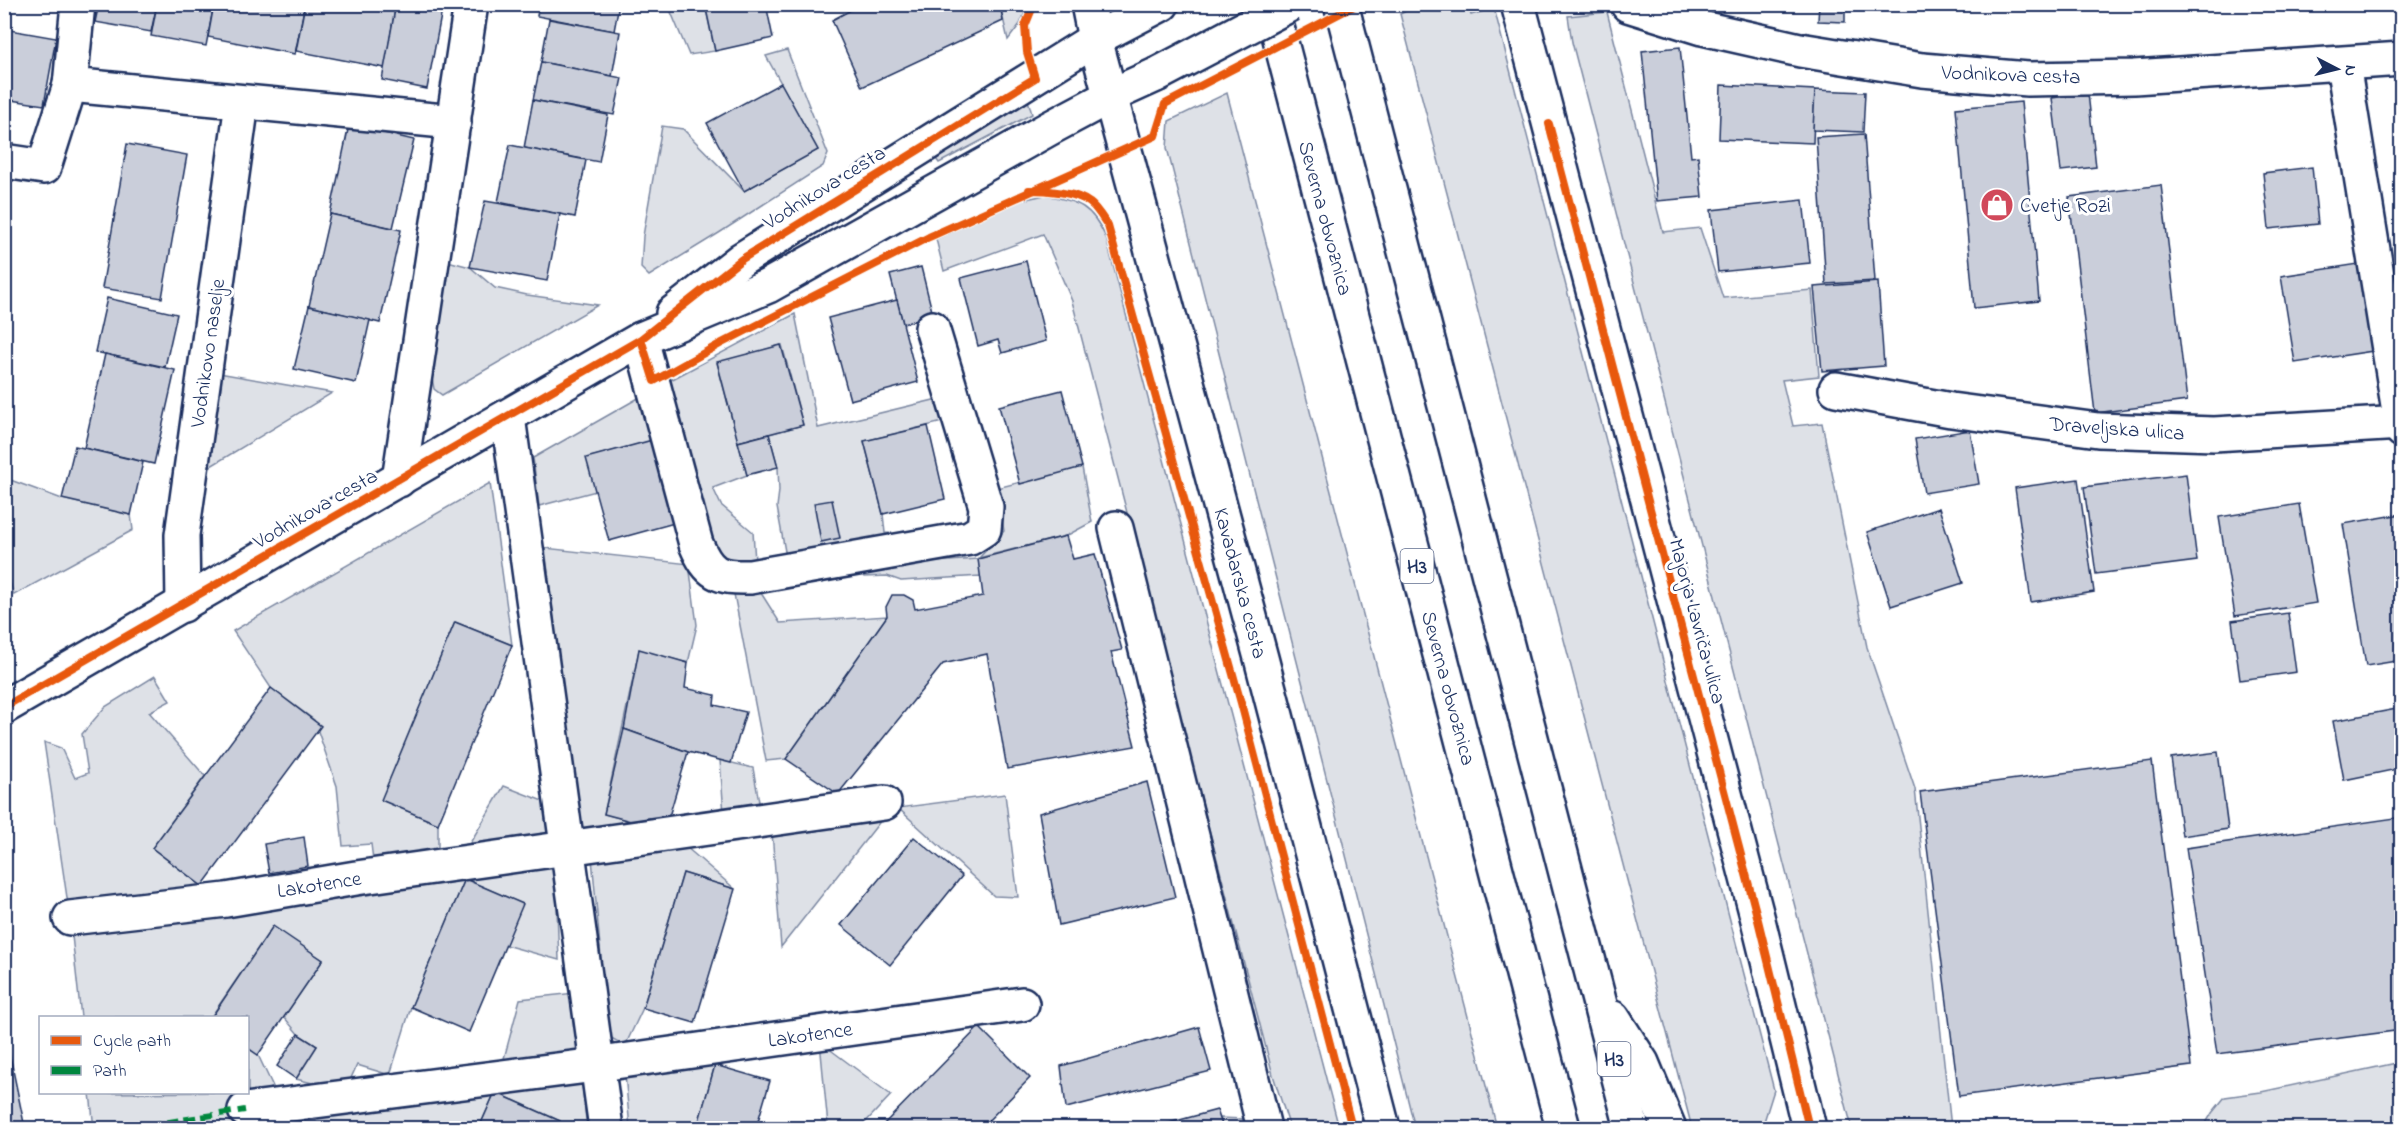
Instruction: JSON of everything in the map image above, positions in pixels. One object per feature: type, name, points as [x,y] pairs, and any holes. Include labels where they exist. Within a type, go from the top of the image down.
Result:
[{"type":"main road","points":[[4,161],[44,167],[70,85],[78,4]]},
{"type":"main road","points":[[399,480],[471,4]]},
{"type":"main road","name":"Kavadarska cesta","points":[[1088,4],[1095,39],[1112,95],[1383,1128]]},
{"type":"main road","name":"Severna obvoznica","points":[[1271,4],[1563,1128]]},
{"type":"main road","name":"Vodnikova cesta","points":[[4,707],[641,339],[768,286],[1112,95],[1156,75],[1291,4]]},
{"type":"main road","name":"H3","points":[[1341,4],[1632,1128]]},
{"type":"main road","name":"Majorja Lavriča ulica","points":[[1518,4],[1757,916],[1809,1128]]},
{"type":"main road","name":"Vodnikova cesta","points":[[1628,4],[1702,28],[1800,50],[1946,72],[2028,79],[2134,77],[2402,59]]},
{"type":"main road","name":"Vodnikova cesta","points":[[641,339],[742,259],[1095,39],[1152,10]]},
{"type":"main road","points":[[2343,64],[2401,426]]},
{"type":"main road","points":[[70,85],[454,122]]},
{"type":"main road","name":"Vodnikovo naselje","points":[[183,604],[182,535],[242,102]]},
{"type":"main road","points":[[641,339],[696,544],[710,570],[718,575],[732,578],[750,577],[970,538],[984,529],[986,507],[932,328]]},
{"type":"main road","name":"Draveljska ulica","points":[[1836,389],[1951,410],[2098,430],[2214,434],[2401,426]]},
{"type":"main road","points":[[508,417],[606,1128]]},
{"type":"main road","points":[[1116,528],[1264,1128]]},
{"type":"main road","name":"Lakotence","points":[[70,918],[226,900],[356,878],[884,803]]},
{"type":"main road","points":[[1596,990],[1642,1063],[1669,1128]]},
{"type":"main road","name":"Lakotence","points":[[245,1110],[597,1064],[1022,1004]]},
{"type":"shaded area","points":[[668,5],[705,5],[715,51],[689,55]]},
{"type":"shaded area","points":[[1000,5],[1028,5],[1020,24],[1008,40]]},
{"type":"shaded area","points":[[1418,5],[1467,5],[1471,15],[1494,8],[1774,1090],[1762,1128],[1692,1128],[1400,14]]},
{"type":"shaded area","points":[[1607,12],[1663,232],[1700,228],[1723,298],[1812,290],[1819,376],[1782,380],[1793,426],[1822,423],[1867,647],[1915,789],[1951,1128],[1852,1128],[1572,42],[1568,16]]},
{"type":"shaded area","points":[[787,50],[828,154],[823,166],[649,276],[641,268],[643,236],[662,126],[683,129],[744,191],[818,150],[766,56]]},
{"type":"shaded area","points":[[1227,93],[1497,1128],[1415,1128],[1167,148],[1169,121]]},
{"type":"shaded area","points":[[1028,100],[1032,114],[939,163],[934,156]]},
{"type":"shaded area","points":[[1045,195],[1083,207],[1101,227],[1106,238],[1339,1128],[1290,1128],[1273,1075],[1072,301],[1043,234],[944,271],[936,239],[1022,200]]},
{"type":"shaded area","points":[[440,259],[470,267],[495,288],[598,305],[442,395],[434,389],[430,368]]},
{"type":"shaded area","points":[[795,314],[818,428],[942,398],[947,421],[864,441],[883,514],[885,533],[903,534],[786,557],[777,507],[778,467],[769,434],[803,425],[782,345],[717,363],[747,475],[713,488],[721,505],[753,532],[755,561],[732,562],[716,552],[703,530],[665,383]]},
{"type":"shaded area","points":[[219,373],[332,393],[206,469]]},
{"type":"shaded area","points":[[649,392],[684,526],[689,564],[655,440],[587,458],[596,491],[539,506],[533,458]]},
{"type":"shaded area","points":[[1082,467],[1092,522],[1066,536],[979,558],[1004,531],[997,488]]},
{"type":"shaded area","points":[[5,478],[62,499],[131,515],[133,530],[14,595],[5,566]]},
{"type":"shaded area","points":[[490,483],[512,645],[455,622],[382,800],[438,824],[438,857],[374,868],[371,844],[343,846],[337,786],[314,720],[271,688],[233,631]]},
{"type":"shaded area","points":[[545,548],[689,564],[697,625],[688,663],[639,650],[604,814],[665,830],[580,830]]},
{"type":"shaded area","points":[[978,559],[981,576],[901,581],[887,576],[864,577],[859,567]]},
{"type":"shaded area","points":[[761,593],[780,623],[887,616],[786,759],[766,761],[734,594]]},
{"type":"shaded area","points":[[155,676],[170,701],[149,712],[205,776],[152,848],[202,886],[226,899],[555,859],[559,960],[505,945],[522,904],[465,879],[411,1007],[390,1075],[357,1065],[345,1091],[296,1079],[317,1046],[298,1034],[284,1017],[323,960],[271,929],[212,1016],[81,1016],[70,918],[44,742],[61,748],[75,778],[88,773],[82,734],[105,707]]},
{"type":"shaded area","points":[[720,760],[753,768],[761,813],[724,814]]},
{"type":"shaded area","points":[[504,786],[548,803],[548,841],[464,853]]},
{"type":"shaded area","points":[[1005,794],[1018,897],[994,896],[898,808]]},
{"type":"shaded area","points":[[882,819],[781,947],[772,832]]},
{"type":"shaded area","points":[[679,841],[735,889],[683,873],[643,1008],[625,1046],[608,1036],[592,858]]},
{"type":"shaded area","points":[[575,993],[587,1128],[557,1128],[560,1121],[495,1092],[520,999]]},
{"type":"shaded area","points":[[820,1042],[891,1095],[860,1128],[830,1128],[828,1126]]},
{"type":"shaded area","points":[[249,1049],[258,1055],[286,1114],[495,1092],[479,1128],[94,1128],[90,1094],[249,1094]]},
{"type":"shaded area","points":[[2401,1062],[2401,1128],[2203,1128],[2225,1097],[2261,1092]]},
{"type":"shaded area","points":[[715,1065],[697,1128],[630,1128],[625,1074]]},
{"type":"shaded area","points":[[1220,1118],[1243,1119],[1246,1128],[1223,1128]]},
{"type":"building","points":[[99,4],[157,4],[151,32],[95,22]]},
{"type":"building","points":[[157,4],[214,4],[206,46],[151,36]]},
{"type":"building","points":[[214,4],[305,4],[295,54],[208,37]]},
{"type":"building","points":[[305,4],[396,4],[385,68],[296,51]]},
{"type":"building","points":[[396,4],[410,4],[442,10],[427,89],[382,80]]},
{"type":"building","points":[[539,4],[619,4],[614,31],[537,16]]},
{"type":"building","points":[[705,4],[766,4],[773,38],[715,51]]},
{"type":"building","points":[[862,4],[1000,4],[1003,21],[862,87],[832,20]]},
{"type":"building","points":[[1819,4],[1845,4],[1845,22],[1818,21]]},
{"type":"building","points":[[549,19],[620,32],[612,76],[541,62]]},
{"type":"building","points":[[4,29],[56,38],[44,105],[4,99]]},
{"type":"building","points":[[1680,47],[1691,157],[1698,156],[1702,197],[1657,201],[1642,51]]},
{"type":"building","points":[[541,62],[622,78],[614,115],[533,100]]},
{"type":"building","points":[[781,83],[818,150],[744,191],[707,123]]},
{"type":"building","points":[[1721,85],[1815,90],[1813,143],[1719,139]]},
{"type":"building","points":[[1815,90],[1865,92],[1863,132],[1813,130]]},
{"type":"building","points":[[2088,93],[2096,167],[2061,171],[2052,98]]},
{"type":"building","points":[[533,100],[608,115],[599,162],[524,148]]},
{"type":"building","name":"Cvetje Rozi","points":[[2021,102],[2039,301],[1974,308],[1956,108]]},
{"type":"building","points":[[349,125],[414,140],[393,228],[330,214]]},
{"type":"building","points":[[1864,134],[1875,281],[1826,284],[1816,137]]},
{"type":"building","points":[[127,144],[187,155],[162,298],[102,288]]},
{"type":"building","points":[[510,145],[586,160],[575,217],[498,202]]},
{"type":"building","points":[[2312,167],[2318,224],[2269,229],[2263,173]]},
{"type":"building","points":[[2161,185],[2187,401],[2095,413],[2069,197]]},
{"type":"building","points":[[1803,200],[1810,263],[1718,272],[1711,210]]},
{"type":"building","points":[[485,201],[560,214],[547,281],[470,267]]},
{"type":"building","points":[[330,214],[401,230],[380,323],[309,306]]},
{"type":"building","points":[[1026,261],[1046,341],[1002,353],[998,340],[978,346],[961,278]]},
{"type":"building","points":[[2365,263],[2379,350],[2295,363],[2281,276]]},
{"type":"building","points":[[921,267],[933,315],[903,324],[890,275]]},
{"type":"building","points":[[1878,282],[1884,366],[1822,371],[1814,287]]},
{"type":"building","points":[[107,298],[177,314],[165,367],[95,352]]},
{"type":"building","points":[[897,300],[918,382],[850,400],[828,318]]},
{"type":"building","points":[[309,306],[370,320],[356,383],[294,369]]},
{"type":"building","points":[[781,345],[803,425],[738,442],[717,362]]},
{"type":"building","points":[[105,354],[175,370],[154,464],[84,448]]},
{"type":"building","points":[[1062,390],[1082,467],[1020,484],[999,406]]},
{"type":"building","points":[[928,426],[945,499],[883,514],[864,441]]},
{"type":"building","points":[[1970,430],[1979,484],[1924,493],[1915,439]]},
{"type":"building","points":[[769,434],[778,467],[747,475],[738,442]]},
{"type":"building","points":[[656,439],[678,522],[609,541],[586,458]]},
{"type":"building","points":[[75,446],[143,462],[131,515],[62,499]]},
{"type":"building","points":[[2186,474],[2197,561],[2096,574],[2084,487]]},
{"type":"building","points":[[2078,479],[2094,592],[2031,602],[2015,488]]},
{"type":"building","points":[[832,500],[840,538],[821,542],[814,503]]},
{"type":"building","points":[[2299,504],[2316,603],[2235,616],[2219,517]]},
{"type":"building","points":[[1939,508],[1963,583],[1891,606],[1867,532]]},
{"type":"building","points":[[2402,514],[2402,660],[2366,666],[2343,524]]},
{"type":"building","points":[[1066,536],[1073,559],[1095,554],[1122,650],[1111,652],[1135,746],[1007,769],[987,654],[943,664],[838,794],[786,759],[887,616],[886,607],[892,595],[904,595],[913,600],[915,609],[983,596],[978,559]]},
{"type":"building","points":[[2288,613],[2296,672],[2240,680],[2232,621]]},
{"type":"building","points":[[455,622],[512,645],[438,824],[381,800]]},
{"type":"building","points":[[639,649],[688,663],[685,688],[715,695],[714,705],[746,712],[731,763],[688,752],[624,729]]},
{"type":"building","points":[[271,688],[321,726],[202,886],[152,848]]},
{"type":"building","points":[[2402,708],[2402,768],[2344,780],[2333,721]]},
{"type":"building","points":[[624,729],[688,752],[665,830],[604,814]]},
{"type":"building","points":[[2218,752],[2228,829],[2182,836],[2171,758]]},
{"type":"building","points":[[2152,761],[2191,1066],[1959,1096],[1920,792]]},
{"type":"building","points":[[1147,782],[1175,897],[1059,925],[1039,813]]},
{"type":"building","points":[[2402,817],[2402,1030],[2217,1054],[2186,848]]},
{"type":"building","points":[[304,837],[308,866],[269,873],[264,844]]},
{"type":"building","points":[[914,837],[962,876],[890,965],[841,925]]},
{"type":"building","points":[[683,873],[735,889],[695,1023],[643,1008]]},
{"type":"building","points":[[465,879],[523,904],[469,1032],[411,1007]]},
{"type":"building","points":[[273,926],[323,960],[258,1055],[249,1049],[249,1016],[212,1016]]},
{"type":"building","points":[[4,1027],[25,1128],[4,1128]]},
{"type":"building","points":[[979,1027],[1030,1078],[981,1128],[880,1128]]},
{"type":"building","points":[[1199,1027],[1211,1071],[1066,1108],[1061,1066]]},
{"type":"building","points":[[298,1034],[317,1046],[296,1079],[277,1066]]},
{"type":"building","points":[[715,1065],[770,1081],[756,1128],[697,1128]]},
{"type":"building","points":[[495,1092],[560,1121],[557,1128],[479,1128]]},
{"type":"building","points":[[1217,1110],[1223,1128],[1150,1128]]},
{"type":"marked path","points":[[131,1128],[245,1110]]},
{"type":"cycle path","points":[[4,707],[641,339],[742,259],[1035,78],[1027,52],[1025,26],[1034,4]]},
{"type":"cycle path","points":[[641,339],[654,381],[720,344],[929,237],[1155,136],[1165,104],[1358,4]]},
{"type":"cycle path","points":[[1549,124],[1757,916],[1809,1128]]},
{"type":"cycle path","points":[[1029,190],[1061,192],[1084,199],[1095,208],[1108,226],[1241,703],[1352,1128]]},
{"type":"place","name":"Cvetje Rozi","points":[[1997,205]]}]
